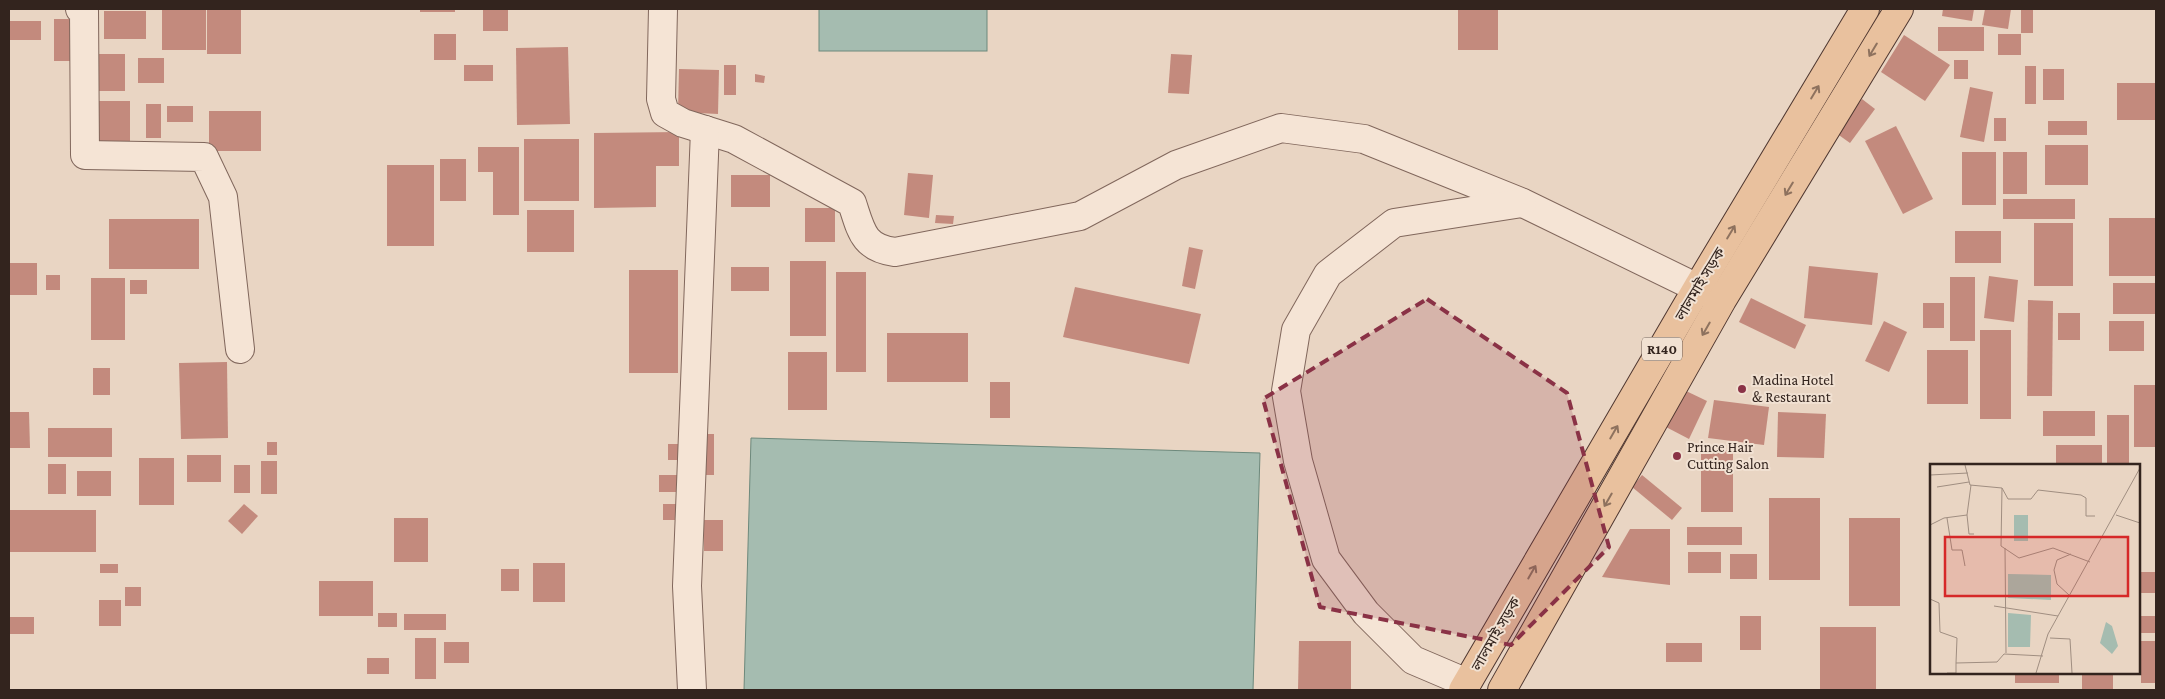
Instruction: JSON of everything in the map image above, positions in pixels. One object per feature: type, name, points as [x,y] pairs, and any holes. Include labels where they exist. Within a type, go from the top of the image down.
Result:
[{"type":"main road","name":"লালমাই সড়ক","points":[[1465,686],[1698,287],[1864,9]]},
{"type":"main road","name":"লালমাই সড়ক","points":[[1502,690],[1722,300],[1891,11]]},
{"type":"street","points":[[80,9],[84,11],[85,155],[204,157],[223,197],[240,349]]},
{"type":"street","points":[[663,9],[661,99],[665,113],[684,124],[734,139],[852,203],[863,237],[880,250],[895,252],[1080,216],[1176,165],[1281,128],[1364,139],[1523,203],[1722,300]]},
{"type":"street","points":[[692,690],[687,586],[705,130]]},
{"type":"street","points":[[1465,686],[1413,660],[1366,613],[1326,559],[1298,461],[1286,391],[1296,330],[1328,274],[1394,223],[1523,203]]},
{"type":"highlighted area","points":[[1427,299],[1567,393],[1609,547],[1511,645],[1320,607],[1263,399]]},
{"type":"shaded area","points":[[819,9],[987,9],[987,51],[819,51]]},
{"type":"shaded area","points":[[751,438],[1260,453],[1253,690],[744,690]]},
{"type":"building","points":[[162,9],[206,9],[206,50],[162,50]]},
{"type":"building","points":[[207,9],[241,9],[241,54],[207,54]]},
{"type":"building","points":[[420,9],[455,9],[455,12],[420,12]]},
{"type":"building","points":[[483,9],[508,9],[508,31],[483,31]]},
{"type":"building","points":[[1458,9],[1498,9],[1498,50],[1458,50]]},
{"type":"building","points":[[1943,9],[1974,9],[1972,21],[1942,16]]},
{"type":"building","points":[[1985,9],[2011,9],[2008,29],[1982,25]]},
{"type":"building","points":[[2021,9],[2033,9],[2033,33],[2021,33]]},
{"type":"building","points":[[104,11],[146,11],[146,39],[104,39]]},
{"type":"building","points":[[54,19],[75,19],[75,61],[54,61]]},
{"type":"building","points":[[9,21],[41,21],[41,40],[9,40]]},
{"type":"building","points":[[1938,27],[1984,27],[1984,51],[1938,51]]},
{"type":"building","points":[[434,34],[456,34],[456,60],[434,60]]},
{"type":"building","points":[[1998,34],[2021,34],[2021,55],[1998,55]]},
{"type":"building","points":[[1904,35],[1950,65],[1925,101],[1881,72]]},
{"type":"building","points":[[568,47],[570,124],[517,125],[516,48]]},
{"type":"building","points":[[94,54],[125,54],[125,91],[94,91]]},
{"type":"building","points":[[1171,54],[1192,55],[1189,94],[1168,93]]},
{"type":"building","points":[[138,58],[164,58],[164,83],[138,83]]},
{"type":"building","points":[[1954,60],[1968,60],[1968,79],[1954,79]]},
{"type":"building","points":[[464,65],[493,65],[493,81],[464,81]]},
{"type":"building","points":[[724,65],[736,65],[736,95],[724,95]]},
{"type":"building","points":[[2025,66],[2036,66],[2036,104],[2025,104]]},
{"type":"building","points":[[679,69],[719,70],[718,114],[678,112]]},
{"type":"building","points":[[2043,69],[2064,69],[2064,100],[2043,100]]},
{"type":"building","points":[[755,74],[765,76],[764,83],[755,82]]},
{"type":"building","points":[[2117,83],[2156,83],[2156,120],[2117,120]]},
{"type":"building","points":[[1970,87],[1993,92],[1984,142],[1960,137]]},
{"type":"building","points":[[1862,99],[1875,109],[1850,143],[1836,133]]},
{"type":"building","points":[[98,101],[130,101],[130,143],[98,143]]},
{"type":"building","points":[[146,104],[161,104],[161,138],[146,138]]},
{"type":"building","points":[[167,106],[193,106],[193,122],[167,122]]},
{"type":"building","points":[[209,111],[261,111],[261,151],[209,151]]},
{"type":"building","points":[[1994,118],[2006,118],[2006,141],[1994,141]]},
{"type":"building","points":[[2048,121],[2087,121],[2087,135],[2048,135]]},
{"type":"building","points":[[1896,126],[1933,199],[1903,214],[1865,141]]},
{"type":"building","points":[[679,132],[679,166],[656,166],[656,207],[594,208],[594,133]]},
{"type":"building","points":[[524,139],[579,139],[579,201],[524,201]]},
{"type":"building","points":[[2045,145],[2088,145],[2088,185],[2045,185]]},
{"type":"building","points":[[478,147],[519,147],[519,215],[493,215],[493,172],[478,172]]},
{"type":"building","points":[[1962,152],[1996,152],[1996,205],[1962,205]]},
{"type":"building","points":[[2003,152],[2027,152],[2027,194],[2003,194]]},
{"type":"building","points":[[440,159],[466,159],[466,201],[440,201]]},
{"type":"building","points":[[387,165],[434,165],[434,246],[387,246]]},
{"type":"building","points":[[908,173],[933,175],[929,218],[904,215]]},
{"type":"building","points":[[731,175],[770,175],[770,207],[731,207]]},
{"type":"building","points":[[2003,199],[2075,199],[2075,219],[2003,219]]},
{"type":"building","points":[[805,208],[835,208],[835,242],[805,242]]},
{"type":"building","points":[[527,210],[574,210],[574,252],[527,252]]},
{"type":"building","points":[[936,215],[954,216],[953,224],[935,223]]},
{"type":"building","points":[[2109,218],[2156,218],[2156,276],[2109,276]]},
{"type":"building","points":[[109,219],[199,219],[199,269],[109,269]]},
{"type":"building","points":[[2034,223],[2073,223],[2073,286],[2034,286]]},
{"type":"building","points":[[1955,231],[2001,231],[2001,263],[1955,263]]},
{"type":"building","points":[[1189,247],[1203,250],[1195,289],[1182,286]]},
{"type":"building","points":[[790,261],[826,261],[826,336],[790,336]]},
{"type":"building","points":[[9,263],[37,263],[37,295],[9,295]]},
{"type":"building","points":[[1809,266],[1878,273],[1872,325],[1804,318]]},
{"type":"building","points":[[731,267],[769,267],[769,291],[731,291]]},
{"type":"building","points":[[629,270],[678,270],[678,373],[629,373]]},
{"type":"building","points":[[836,272],[866,272],[866,372],[836,372]]},
{"type":"building","points":[[46,275],[60,275],[60,290],[46,290]]},
{"type":"building","points":[[1989,276],[2018,280],[2014,322],[1984,318]]},
{"type":"building","points":[[1950,277],[1975,277],[1975,341],[1950,341]]},
{"type":"building","points":[[91,278],[125,278],[125,340],[91,340]]},
{"type":"building","points":[[130,280],[147,280],[147,294],[130,294]]},
{"type":"building","points":[[2113,283],[2156,283],[2156,314],[2113,314]]},
{"type":"building","points":[[1075,287],[1201,314],[1189,364],[1063,337]]},
{"type":"building","points":[[1751,298],[1806,325],[1795,349],[1739,322]]},
{"type":"building","points":[[2028,300],[2053,301],[2052,396],[2027,396]]},
{"type":"building","points":[[1923,303],[1944,303],[1944,328],[1923,328]]},
{"type":"building","points":[[2058,313],[2080,313],[2080,340],[2058,340]]},
{"type":"building","points":[[1884,321],[1907,332],[1889,372],[1865,361]]},
{"type":"building","points":[[2109,321],[2144,321],[2144,351],[2109,351]]},
{"type":"building","points":[[1980,330],[2011,330],[2011,419],[1980,419]]},
{"type":"building","points":[[887,333],[968,333],[968,382],[887,382]]},
{"type":"building","points":[[1927,350],[1968,350],[1968,404],[1927,404]]},
{"type":"building","points":[[788,352],[827,352],[827,410],[788,410]]},
{"type":"building","points":[[227,362],[228,438],[181,439],[179,363]]},
{"type":"building","points":[[93,368],[110,368],[110,395],[93,395]]},
{"type":"building","points":[[990,382],[1010,382],[1010,418],[990,418]]},
{"type":"building","points":[[2134,385],[2156,385],[2156,447],[2134,447]]},
{"type":"building","points":[[1684,390],[1707,401],[1689,439],[1666,427]]},
{"type":"building","points":[[1714,400],[1769,407],[1764,445],[1708,438]]},
{"type":"building","points":[[2043,411],[2095,411],[2095,436],[2043,436]]},
{"type":"building","points":[[9,412],[29,412],[30,448],[9,448]]},
{"type":"building","points":[[1778,412],[1826,414],[1824,458],[1777,457]]},
{"type":"building","points":[[2107,415],[2129,415],[2129,464],[2107,464]]},
{"type":"building","points":[[48,428],[112,428],[112,457],[48,457]]},
{"type":"building","points":[[699,434],[714,434],[714,475],[699,475]]},
{"type":"building","points":[[267,442],[277,442],[277,455],[267,455]]},
{"type":"building","points":[[668,444],[690,444],[690,460],[668,460]]},
{"type":"building","points":[[2056,445],[2102,445],[2102,464],[2056,464]]},
{"type":"building","points":[[1701,450],[1733,450],[1733,512],[1701,512]]},
{"type":"building","points":[[187,455],[221,455],[221,482],[187,482]]},
{"type":"building","points":[[139,458],[174,458],[174,505],[139,505]]},
{"type":"building","points":[[261,461],[277,461],[277,494],[261,494]]},
{"type":"building","points":[[48,464],[66,464],[66,494],[48,494]]},
{"type":"building","points":[[234,465],[250,465],[250,493],[234,493]]},
{"type":"building","points":[[77,471],[111,471],[111,496],[77,496]]},
{"type":"building","points":[[659,475],[677,475],[677,492],[659,492]]},
{"type":"building","points":[[1642,475],[1682,508],[1672,520],[1632,487]]},
{"type":"building","points":[[1769,498],[1820,498],[1820,580],[1769,580]]},
{"type":"building","points":[[244,504],[258,516],[242,534],[228,521]]},
{"type":"building","points":[[663,504],[680,504],[680,520],[663,520]]},
{"type":"building","points":[[9,510],[96,510],[96,552],[9,552]]},
{"type":"building","points":[[394,518],[428,518],[428,562],[394,562]]},
{"type":"building","points":[[1849,518],[1900,518],[1900,606],[1849,606]]},
{"type":"building","points":[[704,520],[723,520],[723,551],[704,551]]},
{"type":"building","points":[[1687,527],[1742,527],[1742,545],[1687,545]]},
{"type":"building","points":[[1630,529],[1670,529],[1670,585],[1602,577]]},
{"type":"building","points":[[1688,552],[1721,552],[1721,573],[1688,573]]},
{"type":"building","points":[[1730,554],[1757,554],[1757,579],[1730,579]]},
{"type":"building","points":[[533,563],[565,563],[565,602],[533,602]]},
{"type":"building","points":[[100,564],[118,564],[118,573],[100,573]]},
{"type":"building","points":[[501,569],[519,569],[519,591],[501,591]]},
{"type":"building","points":[[2140,572],[2156,572],[2156,593],[2140,593]]},
{"type":"building","points":[[319,581],[373,581],[373,616],[319,616]]},
{"type":"building","points":[[125,587],[141,587],[141,606],[125,606]]},
{"type":"building","points":[[99,600],[121,600],[121,626],[99,626]]},
{"type":"building","points":[[378,613],[397,613],[397,627],[378,627]]},
{"type":"building","points":[[404,614],[446,614],[446,630],[404,630]]},
{"type":"building","points":[[1740,616],[1761,616],[1761,650],[1740,650]]},
{"type":"building","points":[[2140,616],[2156,616],[2156,633],[2140,633]]},
{"type":"building","points":[[9,617],[34,617],[34,634],[9,634]]},
{"type":"building","points":[[1820,627],[1876,627],[1876,690],[1820,690]]},
{"type":"building","points":[[415,638],[436,638],[436,679],[415,679]]},
{"type":"building","points":[[1299,641],[1351,641],[1351,690],[1298,690]]},
{"type":"building","points":[[2141,641],[2156,641],[2156,683],[2141,683]]},
{"type":"building","points":[[444,642],[469,642],[469,663],[444,663]]},
{"type":"building","points":[[1666,643],[1702,643],[1702,662],[1666,662]]},
{"type":"building","points":[[367,658],[389,658],[389,674],[367,674]]},
{"type":"building","points":[[2015,674],[2059,674],[2059,683],[2015,683]]},
{"type":"building","points":[[2082,674],[2113,674],[2113,690],[2082,690]]},
{"type":"place","name":"Madina Hotel & Restaurant","points":[[1742,389]]},
{"type":"place","name":"Prince Hair Cutting Salon","points":[[1677,456]]}]
